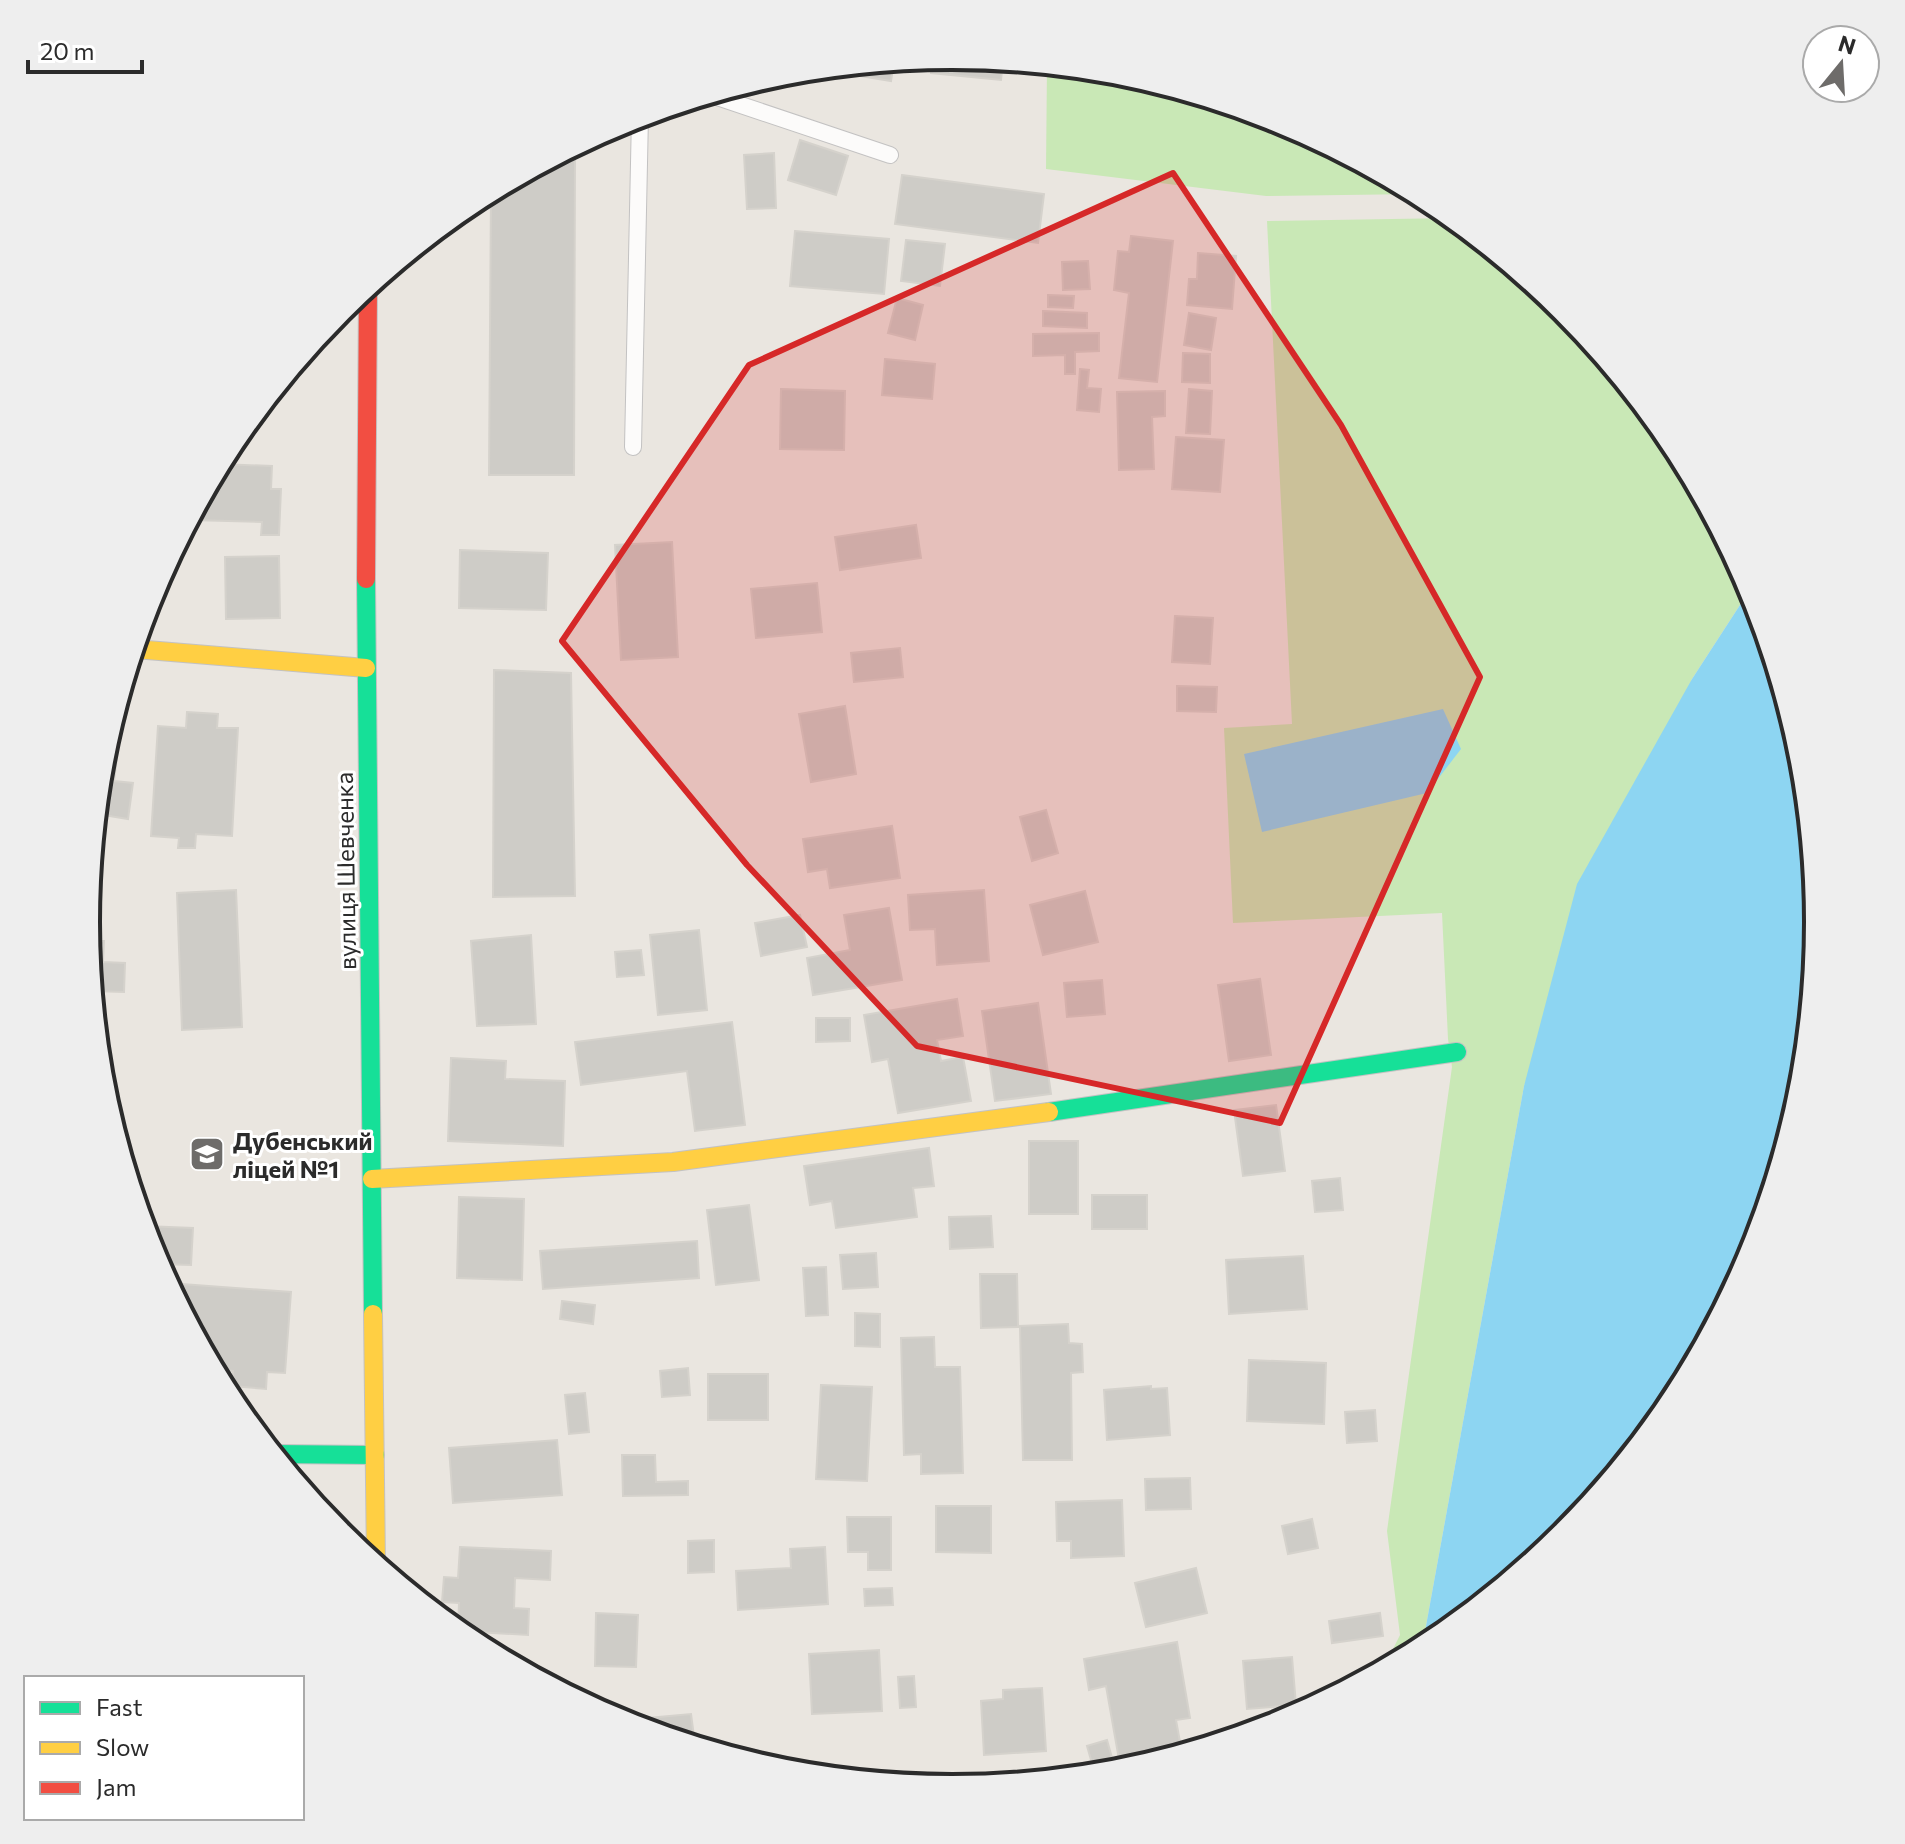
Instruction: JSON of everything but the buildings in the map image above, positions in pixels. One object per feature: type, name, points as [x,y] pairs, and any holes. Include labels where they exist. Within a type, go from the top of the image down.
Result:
[{"type":"street","name":"вулиця Шевченка","points":[[368,303],[366,668],[376,1549]]},
{"type":"street","points":[[145,650],[366,668]]},
{"type":"street","points":[[372,1179],[673,1162],[993,1120],[1457,1052]]},
{"type":"street","points":[[288,1454],[375,1455]]},
{"type":"lane","points":[[727,100],[890,155]]},
{"type":"lane","points":[[633,447],[640,130]]},
{"type":"highlighted area","points":[[1173,173],[1341,425],[1480,677],[1280,1123],[917,1046],[747,865],[562,641],[749,365]]},
{"type":"green space","points":[[1047,75],[1119,86],[1226,115],[1329,158],[1394,194],[1266,196],[1046,169]]},
{"type":"green space","points":[[1432,218],[1471,246],[1555,320],[1628,403],[1690,496],[1717,545],[1742,602],[1692,679],[1524,1086],[1425,1631],[1392,1651],[1400,1635],[1387,1531],[1452,1067],[1442,913],[1233,923],[1224,728],[1292,724],[1267,221]]},
{"type":"green space","points":[[1794,1049],[1788,1088],[1775,1142]]},
{"type":"water","points":[[1742,602],[1775,701],[1788,756],[1803,866],[1803,978],[1794,1049],[1775,1143],[1740,1248],[1717,1299],[1661,1395],[1628,1441],[1593,1484],[1514,1563],[1425,1631],[1524,1086],[1577,884],[1692,679]]},
{"type":"water","points":[[1443,709],[1461,749],[1427,793],[1262,832],[1244,754]]},
{"type":"traffic: fast","points":[[366,579],[373,1314]]},
{"type":"traffic: fast","points":[[1049,1112],[1457,1052]]},
{"type":"traffic: fast","points":[[288,1454],[375,1455]]},
{"type":"traffic: slow","points":[[145,650],[366,668]]},
{"type":"traffic: slow","points":[[372,1179],[673,1162],[1049,1112]]},
{"type":"traffic: slow","points":[[373,1314],[376,1549]]},
{"type":"traffic: jam","points":[[366,579],[368,303]]},
{"type":"place","name":"Дубенський ліцей №1","points":[[207,1154]]}]
